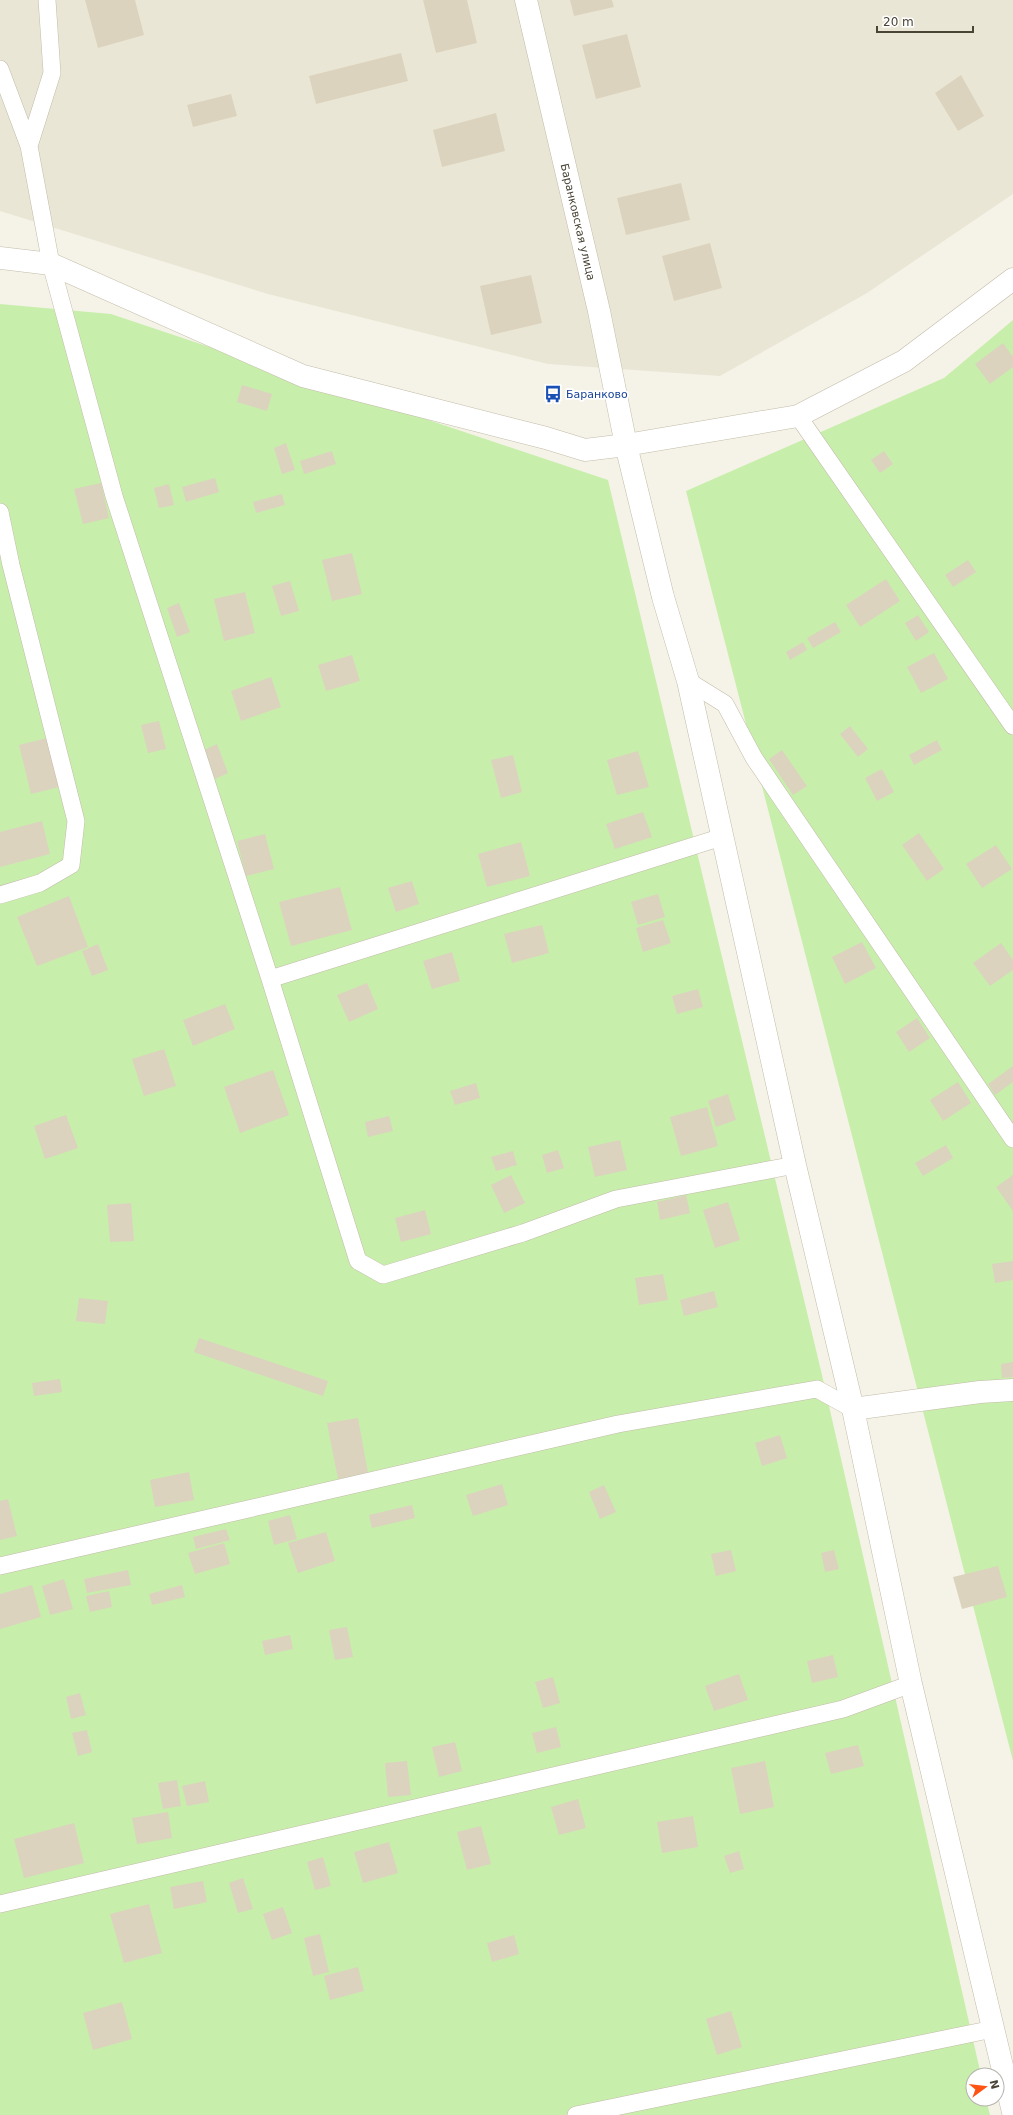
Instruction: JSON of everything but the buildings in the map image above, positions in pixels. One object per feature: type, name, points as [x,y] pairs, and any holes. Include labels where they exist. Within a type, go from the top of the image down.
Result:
[{"type":"street","name":"Баранковская улица","points":[[526,0],[599,311],[626,445],[664,597],[688,681],[795,1165],[853,1409],[911,1684],[1013,2112]]},
{"type":"street","points":[[0,258],[51,264],[303,376],[546,438],[585,450],[626,445],[798,416],[904,361],[1011,285]]},
{"type":"street","points":[[853,1409],[980,1392],[1013,1390]]},
{"type":"lane","points":[[29,146],[52,73],[48,0]]},
{"type":"lane","points":[[0,69],[29,146],[51,264],[114,496],[270,979],[358,1261],[383,1276],[523,1233],[616,1199],[795,1165]]},
{"type":"lane","points":[[798,416],[1013,726]]},
{"type":"lane","points":[[0,512],[6,567],[76,821],[71,865],[40,883],[0,895]]},
{"type":"lane","points":[[688,681],[725,704],[754,758],[1013,1139]]},
{"type":"lane","points":[[270,979],[722,837]]},
{"type":"lane","points":[[0,1566],[618,1424],[817,1389],[853,1409]]},
{"type":"lane","points":[[0,1904],[843,1709],[911,1684]]},
{"type":"lane","points":[[576,2115],[993,2029]]},
{"type":"shaded area","points":[[0,0],[1013,0],[1013,194],[867,293],[720,376],[548,364],[268,294],[0,211]]},
{"type":"green space","points":[[0,304],[111,314],[608,480],[822,1375],[979,2067],[965,2067],[965,2107],[988,2107],[990,2115],[0,2115]]},
{"type":"green space","points":[[1013,320],[1013,1761],[686,491],[944,378]]},
{"type":"place","name":"Баранково","points":[[553,394]]}]
